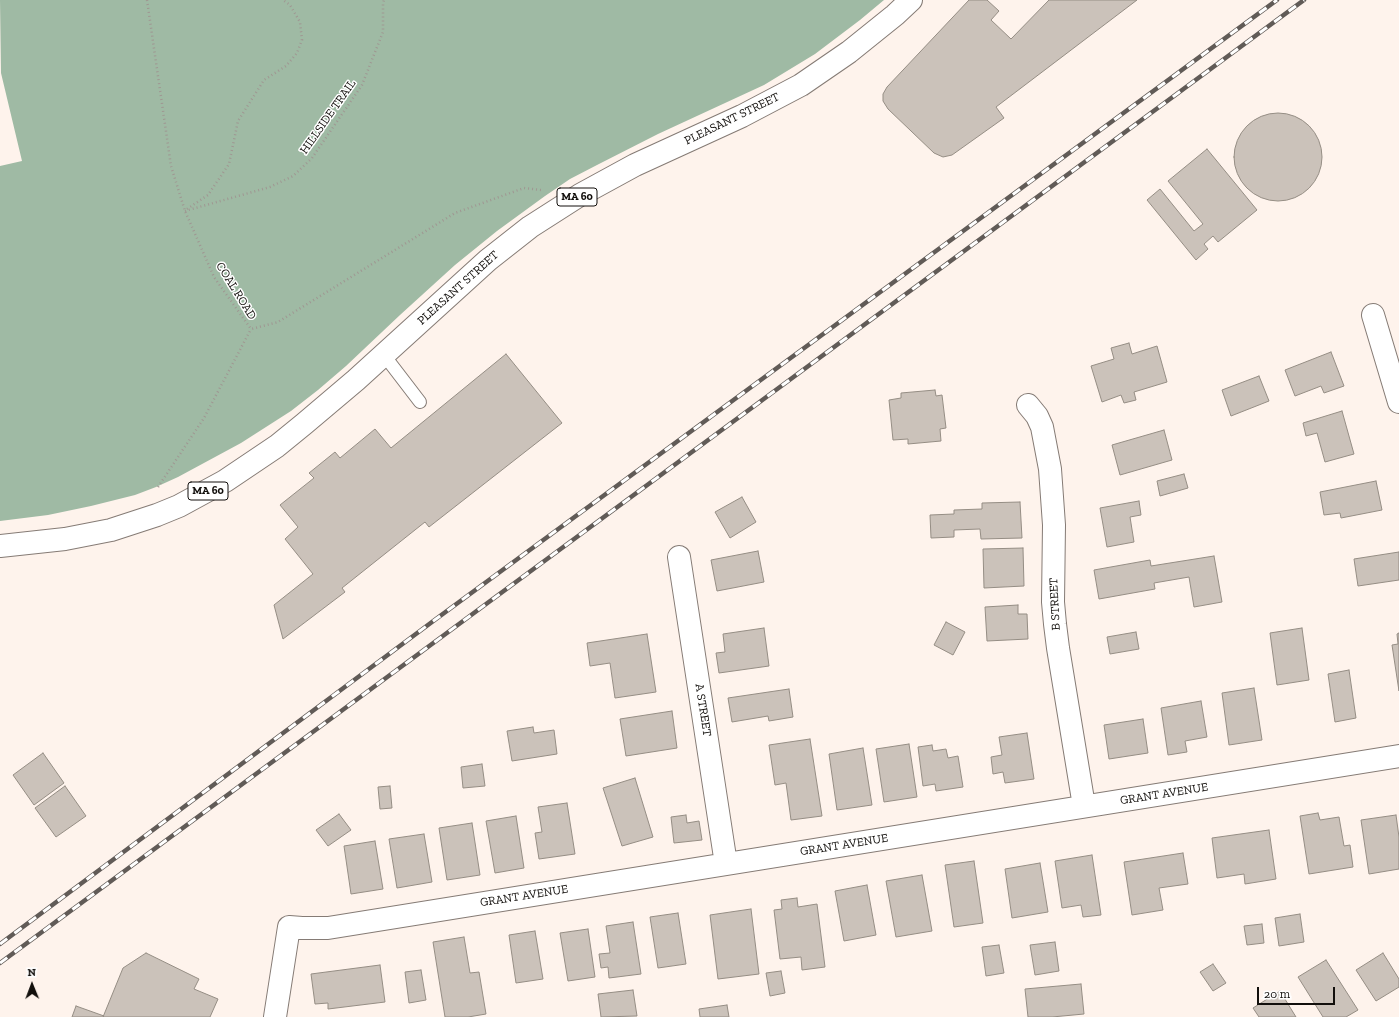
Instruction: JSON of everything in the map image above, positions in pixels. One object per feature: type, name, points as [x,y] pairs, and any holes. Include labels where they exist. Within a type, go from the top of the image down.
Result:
[{"type":"street","name":"PLEASANT STREET","points":[[0,546],[43,542],[89,535],[157,515],[201,494],[260,458],[309,420],[356,380],[458,286],[530,227],[580,195],[635,165],[716,129],[800,85],[849,52],[895,15],[911,0]]},
{"type":"street","points":[[1373,315],[1399,402]]},
{"type":"street","name":"B STREET","points":[[1028,405],[1037,416],[1042,427],[1050,469],[1054,525],[1053,602],[1055,624],[1084,806]]},
{"type":"street","name":"A STREET","points":[[679,557],[726,864]]},
{"type":"street","name":"GRANT AVENUE","points":[[274,1017],[289,927],[328,928],[1399,756]]},
{"type":"lane","points":[[384,354],[420,402]]},
{"type":"path","name":"COAL ROAD","points":[[147,0],[171,166],[185,211],[214,277],[250,329],[278,322],[455,213],[524,188],[580,195]]},
{"type":"path","points":[[185,211],[208,195],[229,164],[238,121],[264,80],[286,66],[297,53],[302,40],[300,22],[290,5],[283,0]]},
{"type":"path","name":"HILLSIDE TRAIL","points":[[185,211],[270,187],[293,176],[312,158],[362,85],[383,32],[384,0]]},
{"type":"path","points":[[157,515],[151,498],[204,418],[250,329]]},
{"type":"green space","points":[[0,0],[884,0],[815,54],[764,85],[658,134],[570,179],[545,196],[497,231],[455,265],[318,390],[291,411],[241,443],[178,477],[135,495],[48,515],[0,521],[0,166],[22,161],[1,73]]},
{"type":"building","points":[[969,0],[987,0],[999,11],[991,20],[1011,39],[1049,0],[1137,0],[996,107],[1004,118],[952,155],[943,157],[934,153],[888,109],[883,101],[883,94],[887,87]]},
{"type":"building","points":[[1278,113],[1295,116],[1303,120],[1315,132],[1319,140],[1322,157],[1319,174],[1315,182],[1303,194],[1295,198],[1278,201],[1261,198],[1253,194],[1241,182],[1237,174],[1234,157],[1237,140],[1241,132],[1253,120],[1261,116]]},
{"type":"building","points":[[1207,149],[1257,210],[1218,242],[1213,236],[1204,244],[1208,249],[1196,260],[1147,200],[1160,189],[1194,231],[1203,224],[1168,181]]},
{"type":"building","points":[[1129,343],[1132,354],[1157,346],[1167,382],[1134,392],[1136,400],[1124,403],[1121,395],[1102,402],[1091,366],[1114,359],[1111,348]]},
{"type":"building","points":[[1331,352],[1344,386],[1324,393],[1321,386],[1295,396],[1285,370]]},
{"type":"building","points":[[506,354],[562,423],[429,527],[425,522],[342,588],[345,592],[283,639],[274,605],[313,574],[285,539],[298,527],[280,505],[314,478],[309,473],[335,452],[340,458],[375,429],[391,448]]},
{"type":"building","points":[[1259,376],[1269,401],[1231,416],[1222,390]]},
{"type":"building","points":[[935,390],[936,396],[942,395],[946,428],[940,429],[941,441],[908,444],[908,439],[893,440],[889,400],[901,398],[901,393]]},
{"type":"building","points":[[1342,411],[1354,454],[1325,462],[1317,433],[1306,436],[1303,423]]},
{"type":"building","points":[[1164,430],[1172,460],[1120,475],[1112,445]]},
{"type":"building","points":[[1184,474],[1188,488],[1160,496],[1157,481]]},
{"type":"building","points":[[1376,481],[1382,510],[1341,518],[1340,513],[1324,515],[1320,492]]},
{"type":"building","points":[[742,497],[756,522],[730,538],[715,512]]},
{"type":"building","points":[[1139,501],[1141,515],[1130,517],[1134,542],[1107,547],[1100,508]]},
{"type":"building","points":[[1020,502],[1022,538],[981,539],[980,529],[954,530],[954,537],[931,538],[930,515],[954,514],[954,510],[982,509],[982,503]]},
{"type":"building","points":[[1023,548],[1024,586],[984,588],[983,549]]},
{"type":"building","points":[[758,551],[764,582],[717,591],[711,560]]},
{"type":"building","points":[[1399,552],[1399,580],[1358,586],[1354,559]]},
{"type":"building","points":[[1214,556],[1222,602],[1194,607],[1189,577],[1154,583],[1155,589],[1099,599],[1094,570],[1150,560],[1151,566]]},
{"type":"building","points":[[1018,605],[1018,614],[1027,614],[1028,639],[987,641],[985,607]]},
{"type":"building","points":[[946,622],[965,632],[953,655],[934,645]]},
{"type":"building","points":[[764,628],[769,666],[719,673],[716,653],[725,652],[723,634]]},
{"type":"building","points":[[1302,628],[1309,680],[1277,685],[1270,633]]},
{"type":"building","points":[[1136,632],[1139,649],[1110,654],[1107,637]]},
{"type":"building","points":[[1399,633],[1399,691],[1392,645],[1398,644],[1397,634]]},
{"type":"building","points":[[647,634],[656,692],[615,698],[610,663],[590,666],[587,643]]},
{"type":"building","points":[[1349,670],[1356,718],[1335,722],[1328,674]]},
{"type":"building","points":[[1254,688],[1262,740],[1229,745],[1222,693]]},
{"type":"building","points":[[789,689],[793,717],[769,721],[768,716],[732,722],[728,698]]},
{"type":"building","points":[[1201,701],[1207,737],[1185,741],[1187,752],[1168,755],[1161,708]]},
{"type":"building","points":[[672,711],[677,748],[626,756],[620,719]]},
{"type":"building","points":[[1143,719],[1148,753],[1109,759],[1104,725]]},
{"type":"building","points":[[533,727],[534,733],[554,730],[557,754],[512,761],[507,731]]},
{"type":"building","points":[[1027,733],[1034,779],[1005,783],[1003,772],[993,774],[991,757],[1002,755],[999,737]]},
{"type":"building","points":[[810,739],[822,816],[791,820],[786,783],[775,785],[769,745]]},
{"type":"building","points":[[909,744],[917,797],[884,802],[876,749]]},
{"type":"building","points":[[932,745],[933,751],[946,749],[948,758],[958,756],[963,787],[936,791],[935,784],[923,786],[918,747]]},
{"type":"building","points":[[863,748],[872,805],[837,810],[829,754]]},
{"type":"building","points":[[43,753],[64,783],[34,805],[13,775]]},
{"type":"building","points":[[482,764],[485,786],[463,788],[461,767]]},
{"type":"building","points":[[635,778],[653,837],[622,846],[603,788]]},
{"type":"building","points":[[65,786],[86,816],[56,837],[35,808]]},
{"type":"building","points":[[390,786],[392,808],[380,809],[378,787]]},
{"type":"building","points":[[567,803],[575,854],[539,859],[535,833],[542,832],[538,807]]},
{"type":"building","points":[[1318,813],[1320,820],[1339,817],[1344,846],[1350,845],[1353,867],[1309,874],[1300,816]]},
{"type":"building","points":[[339,814],[351,830],[328,846],[316,830]]},
{"type":"building","points":[[686,815],[687,823],[699,821],[702,840],[674,843],[671,817]]},
{"type":"building","points":[[1396,815],[1399,837],[1399,869],[1369,874],[1361,820]]},
{"type":"building","points":[[516,816],[524,868],[495,873],[486,821]]},
{"type":"building","points":[[472,823],[480,875],[447,880],[439,828]]},
{"type":"building","points":[[1269,830],[1276,879],[1245,884],[1244,874],[1217,878],[1212,838]]},
{"type":"building","points":[[424,834],[432,882],[397,888],[389,839]]},
{"type":"building","points":[[375,841],[383,889],[351,894],[344,846]]},
{"type":"building","points":[[1183,853],[1188,884],[1159,888],[1163,910],[1132,915],[1124,862]]},
{"type":"building","points":[[1092,855],[1101,915],[1083,917],[1081,905],[1062,908],[1055,861]]},
{"type":"building","points":[[974,861],[983,923],[954,927],[945,865]]},
{"type":"building","points":[[1040,863],[1048,912],[1012,918],[1005,869]]},
{"type":"building","points":[[922,875],[932,931],[896,937],[886,881]]},
{"type":"building","points":[[867,885],[876,935],[844,941],[835,891]]},
{"type":"building","points":[[797,898],[798,907],[817,904],[825,967],[802,970],[801,957],[780,959],[774,910],[782,909],[781,900]]},
{"type":"building","points":[[751,909],[759,974],[718,979],[710,915]]},
{"type":"building","points":[[678,913],[686,964],[658,968],[650,917]]},
{"type":"building","points":[[1300,914],[1304,942],[1279,946],[1275,918]]},
{"type":"building","points":[[633,922],[641,974],[609,978],[608,967],[601,968],[599,954],[610,953],[606,926]]},
{"type":"building","points":[[1262,924],[1264,943],[1247,945],[1244,926]]},
{"type":"building","points":[[588,929],[595,977],[568,981],[560,933]]},
{"type":"building","points":[[535,931],[543,979],[516,983],[509,935]]},
{"type":"building","points":[[464,937],[470,973],[479,972],[486,1014],[468,1017],[445,1017],[433,942]]},
{"type":"building","points":[[1055,942],[1059,971],[1035,975],[1030,945]]},
{"type":"building","points":[[999,945],[1004,973],[986,976],[982,947]]},
{"type":"building","points":[[146,953],[199,979],[194,989],[218,999],[210,1017],[103,1017],[123,968]]},
{"type":"building","points":[[1383,953],[1399,979],[1399,987],[1376,1001],[1356,970]]},
{"type":"building","points":[[1326,960],[1358,1010],[1346,1017],[1323,1017],[1298,977]]},
{"type":"building","points":[[1213,964],[1226,983],[1213,991],[1200,972]]},
{"type":"building","points":[[380,965],[385,1002],[328,1009],[328,1003],[315,1004],[311,974]]},
{"type":"building","points":[[421,970],[426,1000],[409,1003],[405,972]]},
{"type":"building","points":[[781,971],[785,993],[770,996],[766,973]]},
{"type":"building","points":[[1081,984],[1084,1014],[1052,1017],[1028,1017],[1025,989]]},
{"type":"building","points":[[633,990],[637,1016],[601,1017],[598,994]]},
{"type":"building","points":[[1280,991],[1296,1017],[1259,1017],[1253,1008]]},
{"type":"building","points":[[727,1005],[729,1017],[700,1017],[699,1009]]},
{"type":"building","points":[[76,1006],[104,1016],[72,1017]]},
{"type":"railway","points":[[0,944],[436,619],[1277,0]]},
{"type":"railway","points":[[0,963],[1304,0]]}]
